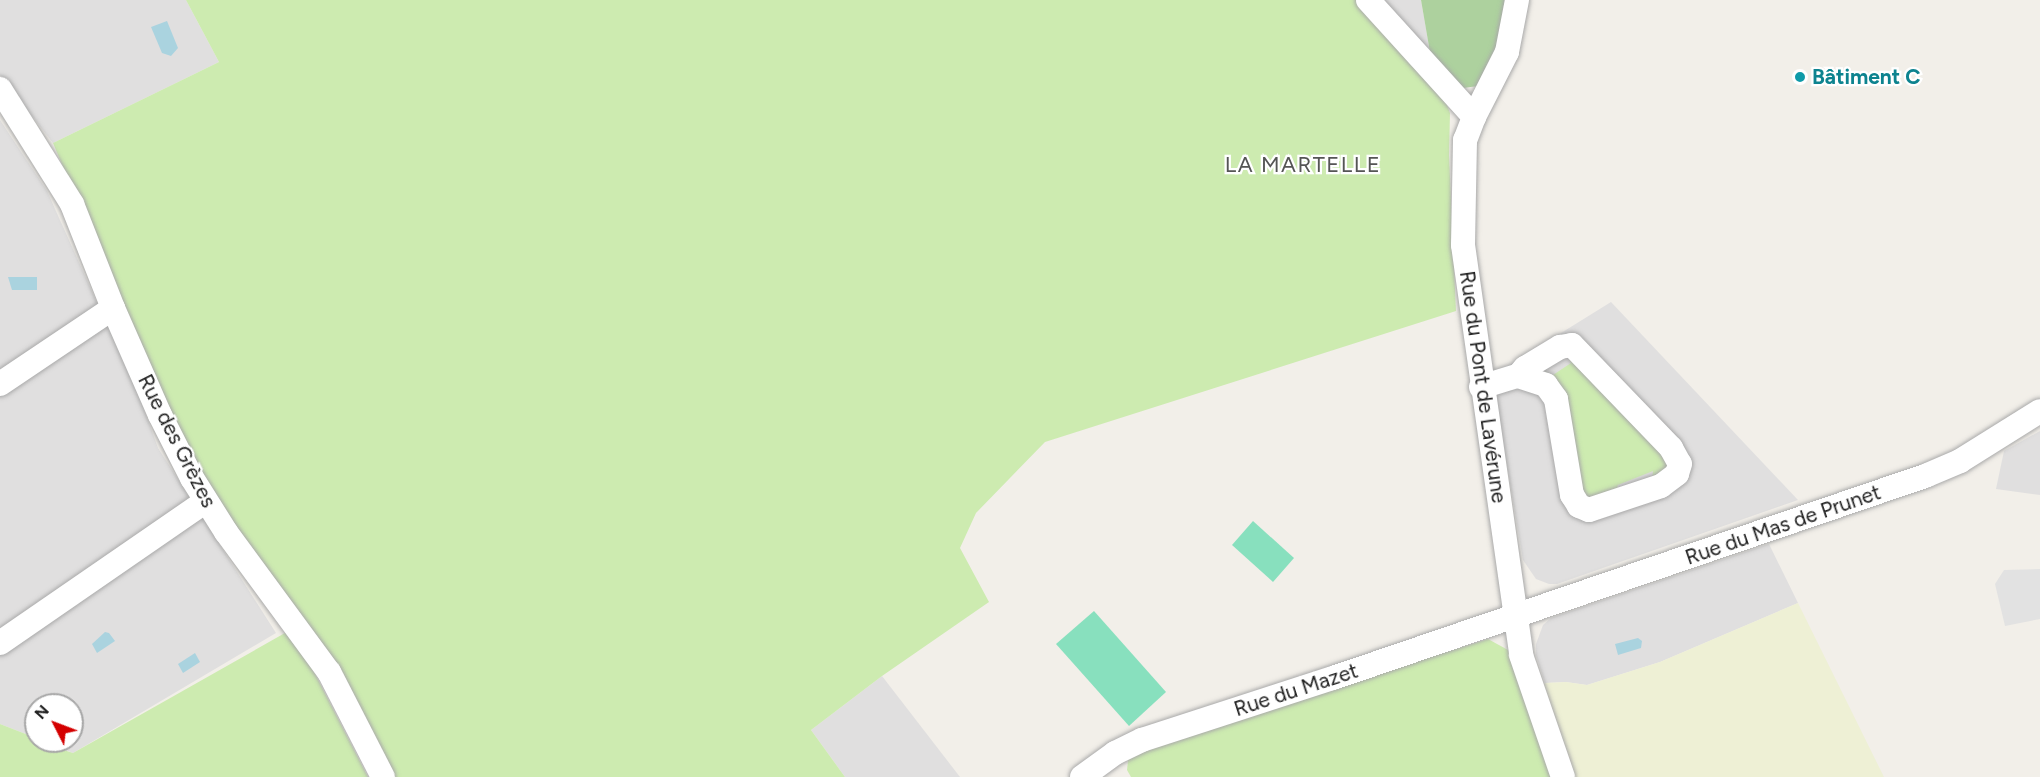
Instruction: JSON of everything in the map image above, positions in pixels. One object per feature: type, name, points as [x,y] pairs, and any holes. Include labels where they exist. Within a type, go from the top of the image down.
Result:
[{"type":"street","points":[[1368,0],[1474,117]]},
{"type":"street","name":"Rue du Pont de Lavérune","points":[[1517,0],[1507,52],[1465,140],[1462,245],[1521,655],[1563,777]]},
{"type":"street","name":"Rue des Grèzes","points":[[0,89],[72,204],[113,308],[160,416],[206,501],[329,672],[383,777]]},
{"type":"street","points":[[0,384],[113,308]]},
{"type":"street","points":[[1481,387],[1518,376],[1525,368],[1560,347],[1575,347],[1671,448],[1680,464],[1677,474],[1661,486],[1589,510],[1579,506],[1572,495],[1556,399],[1546,385],[1518,376]]},
{"type":"street","name":"Rue du Mas de Prunet","points":[[1516,616],[1925,477],[1959,461],[2040,411]]},
{"type":"street","points":[[0,644],[206,501]]},
{"type":"street","name":"Rue du Mazet","points":[[1082,777],[1115,753],[1142,740],[1516,616]]},
{"type":"shaded area","points":[[0,0],[186,0],[219,62],[53,143],[0,75]]},
{"type":"shaded area","points":[[1378,0],[1421,0],[1432,64]]},
{"type":"shaded area","points":[[0,120],[47,191],[141,401],[158,448],[276,633],[84,746],[84,693],[24,693],[24,733],[0,724]]},
{"type":"shaded area","points":[[1611,302],[1798,500],[1557,584],[1549,584],[1536,579],[1523,560],[1492,376]]},
{"type":"shaded area","points":[[2040,431],[2040,495],[1996,489],[2004,451]]},
{"type":"shaded area","points":[[1769,544],[1798,603],[1660,662],[1587,685],[1566,682],[1545,683],[1536,655],[1536,644],[1543,625],[1551,618]]},
{"type":"shaded area","points":[[2040,569],[2040,619],[2005,626],[1995,584],[2004,570]]},
{"type":"shaded area","points":[[882,676],[960,777],[845,777],[811,730]]},
{"type":"green space","points":[[186,0],[1359,0],[1445,100],[1450,113],[1449,155],[1456,311],[1045,442],[976,513],[960,548],[989,602],[882,676],[811,730],[845,777],[387,777],[295,635],[368,777],[0,777],[0,724],[24,733],[24,753],[84,753],[84,747],[292,629],[170,422],[53,143],[219,62]]},
{"type":"green space","points":[[1421,0],[1507,0],[1497,54],[1478,86],[1456,89],[1432,64]]},
{"type":"green space","points":[[1567,355],[1667,455],[1670,466],[1652,482],[1653,471],[1618,485],[1615,495],[1597,501],[1582,495],[1545,369],[1550,377],[1571,363]]},
{"type":"green space","points":[[1253,521],[1294,558],[1273,582],[1232,545]]},
{"type":"green space","points":[[1798,603],[1884,777],[1570,777],[1541,690],[1545,683],[1566,682],[1587,685],[1660,662]]},
{"type":"green space","points":[[1094,611],[1166,692],[1129,726],[1056,644]]},
{"type":"green space","points":[[1488,639],[1508,650],[1553,777],[1131,777],[1127,770],[1129,752]]},
{"type":"water","points":[[167,21],[178,48],[171,56],[162,53],[151,27]]},
{"type":"water","points":[[8,277],[37,277],[37,290],[12,290]]},
{"type":"water","points":[[105,632],[109,633],[115,641],[97,653],[92,644]]},
{"type":"water","points":[[1638,638],[1642,641],[1641,648],[1618,655],[1615,644]]},
{"type":"water","points":[[195,653],[200,662],[183,673],[178,664]]},
{"type":"place","name":"Bâtiment C","points":[[1800,77]]},
{"type":"district","name":"LA MARTELLE","points":[[1303,165]]}]
